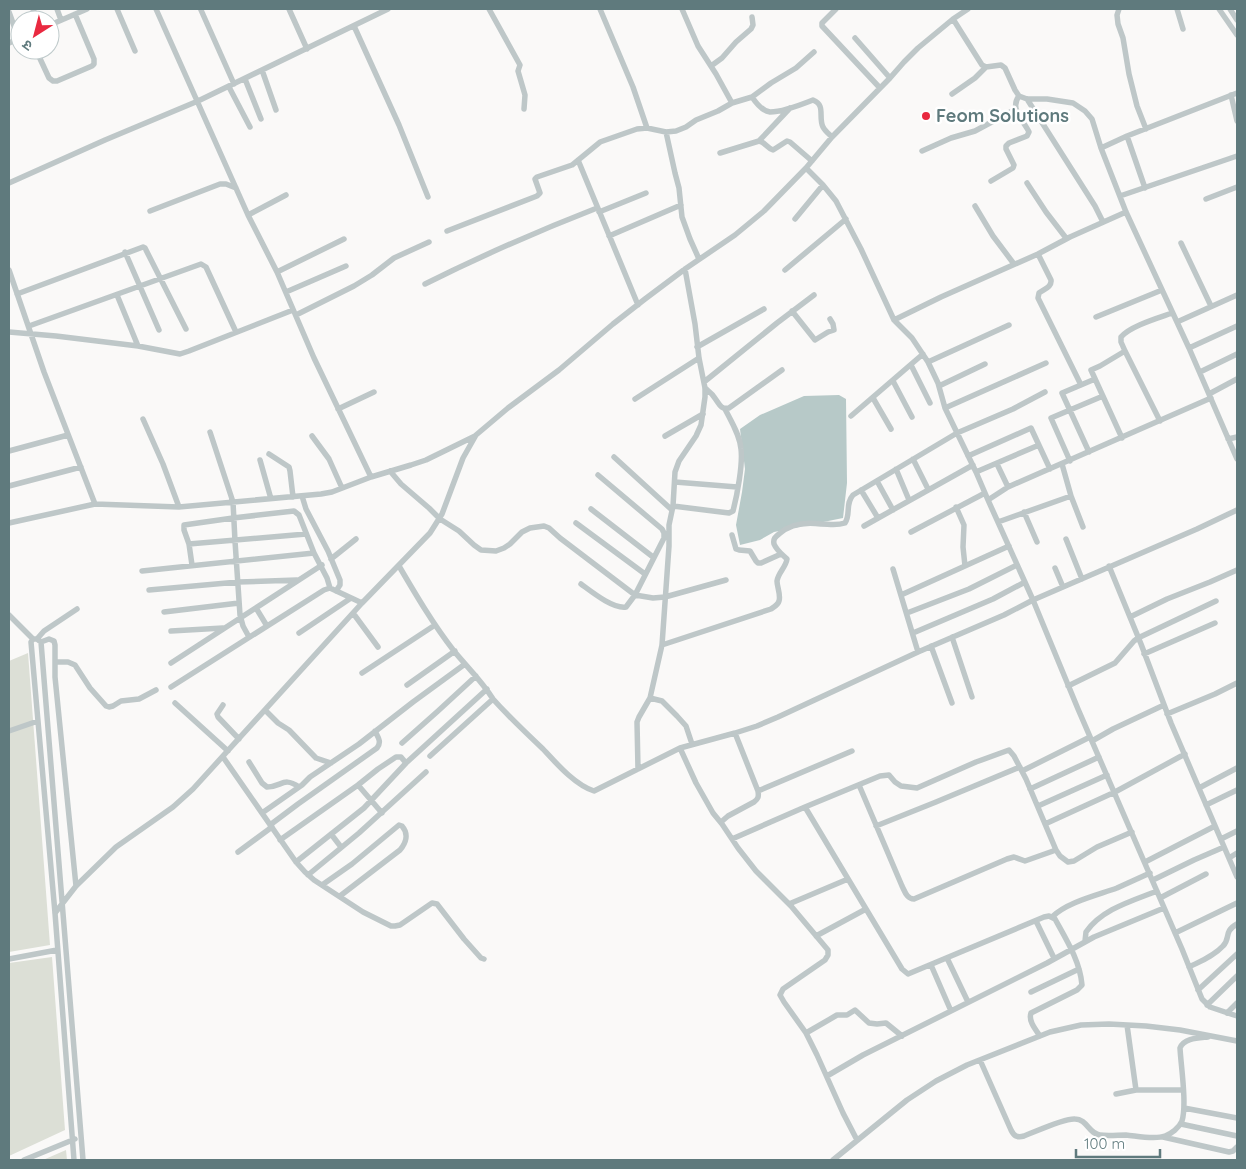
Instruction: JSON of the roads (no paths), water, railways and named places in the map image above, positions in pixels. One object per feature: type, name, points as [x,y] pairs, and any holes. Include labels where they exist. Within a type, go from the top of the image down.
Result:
[{"type":"street","points":[[56,9],[61,20],[87,9]]},
{"type":"street","points":[[117,9],[135,51]]},
{"type":"street","points":[[156,9],[248,215],[277,272],[338,409],[371,477]]},
{"type":"street","points":[[289,9],[307,48]]},
{"type":"street","points":[[9,183],[104,140],[198,101],[388,9]]},
{"type":"street","points":[[489,9],[520,63],[518,71],[525,95],[524,109]]},
{"type":"street","points":[[600,9],[633,87],[647,128]]},
{"type":"street","points":[[682,9],[698,46],[732,103]]},
{"type":"street","points":[[836,9],[824,20],[822,26],[880,88]]},
{"type":"street","points":[[9,523],[95,504],[179,507],[321,494],[426,460],[476,435],[508,408],[559,370],[613,324],[699,259],[735,235],[764,211],[918,48],[968,9]]},
{"type":"street","points":[[1119,9],[1117,14],[1118,24],[1123,38],[1129,74],[1137,106],[1146,129]]},
{"type":"street","points":[[1177,9],[1183,29]]},
{"type":"street","points":[[1220,9],[1237,35]]},
{"type":"street","points":[[1230,9],[1237,20]]},
{"type":"street","points":[[201,10],[250,127]]},
{"type":"street","points":[[41,60],[49,78],[53,81],[57,81],[94,64],[94,59],[75,14]]},
{"type":"street","points":[[711,66],[722,58],[748,32],[753,25],[752,17]]},
{"type":"street","points":[[953,19],[982,65],[998,64],[1005,68],[1019,96],[1027,99],[1066,101],[1080,107],[1090,116],[1126,212],[1200,372],[1237,459]]},
{"type":"street","points":[[354,26],[399,125],[428,197]]},
{"type":"street","points":[[855,38],[890,78]]},
{"type":"street","points":[[447,231],[537,196],[540,193],[537,177],[578,160],[605,139],[637,129],[647,128],[666,132],[686,127],[696,120],[732,103],[752,97],[796,68],[814,52]]},
{"type":"street","points":[[952,94],[975,78],[986,66]]},
{"type":"street","points":[[262,70],[276,110]]},
{"type":"street","points":[[245,78],[261,119]]},
{"type":"street","points":[[1101,148],[1234,94],[1237,120]]},
{"type":"street","points":[[991,181],[1013,168],[1013,161],[1006,148],[1009,142],[1028,134],[1028,130],[1016,109],[1016,102],[1019,96]]},
{"type":"street","points":[[752,97],[762,108],[770,112],[816,100],[819,103],[822,126],[832,137]]},
{"type":"street","points":[[1027,99],[1096,206],[1103,222]]},
{"type":"street","points":[[720,153],[759,141],[790,108]]},
{"type":"street","points":[[922,150],[951,138],[975,131],[1016,109]]},
{"type":"street","points":[[666,132],[679,188],[682,217],[699,259]]},
{"type":"street","points":[[1127,136],[1145,188]]},
{"type":"street","points":[[759,141],[773,150],[787,141],[790,142],[812,161]]},
{"type":"street","points":[[1120,196],[1237,156]]},
{"type":"street","points":[[578,160],[638,305]]},
{"type":"street","points":[[806,168],[836,200],[862,249],[894,320],[912,338],[928,362],[939,386],[945,408],[973,465],[1033,600],[1068,686],[1153,880],[1202,1000],[1214,1009],[1237,1016]]},
{"type":"street","points":[[1027,183],[1066,238]]},
{"type":"street","points":[[150,210],[220,184],[236,188]]},
{"type":"street","points":[[795,219],[823,184]]},
{"type":"street","points":[[1206,199],[1237,187]]},
{"type":"street","points":[[425,284],[549,227],[646,193]]},
{"type":"street","points":[[248,215],[286,195]]},
{"type":"street","points":[[609,236],[681,205]]},
{"type":"street","points":[[975,206],[993,236],[1014,264]]},
{"type":"street","points":[[894,320],[1038,254],[1066,238],[1126,212]]},
{"type":"street","points":[[785,270],[846,219]]},
{"type":"street","points":[[277,272],[344,239]]},
{"type":"street","points":[[9,332],[138,346],[180,354],[295,312],[354,286],[394,258],[429,242]]},
{"type":"street","points":[[1181,243],[1211,306]]},
{"type":"street","points":[[17,294],[140,246],[144,247],[186,329]]},
{"type":"street","points":[[125,252],[159,330]]},
{"type":"street","points":[[1038,254],[1051,280],[1050,286],[1039,293],[1038,298],[1081,385]]},
{"type":"street","points":[[29,326],[200,265],[205,266],[236,332]]},
{"type":"street","points":[[286,292],[346,266]]},
{"type":"street","points":[[638,769],[637,722],[638,717],[650,698],[662,645],[669,525],[675,472],[696,436],[703,414],[704,385],[686,269]]},
{"type":"street","points":[[9,270],[44,372],[95,504]]},
{"type":"street","points":[[1096,317],[1162,290]]},
{"type":"street","points":[[117,295],[138,346]]},
{"type":"street","points":[[704,385],[814,295]]},
{"type":"street","points":[[1177,322],[1237,295]]},
{"type":"street","points":[[697,347],[764,309]]},
{"type":"street","points":[[792,312],[814,340],[834,330],[830,319]]},
{"type":"street","points":[[1160,421],[1125,351],[1121,342],[1121,336],[1132,328],[1172,313]]},
{"type":"street","points":[[928,362],[1009,325]]},
{"type":"street","points":[[1189,348],[1237,326]]},
{"type":"street","points":[[1122,438],[1091,370],[1125,351]]},
{"type":"street","points":[[852,416],[923,354]]},
{"type":"street","points":[[1200,372],[1237,354]]},
{"type":"street","points":[[634,400],[699,358]]},
{"type":"street","points":[[945,408],[1046,363]]},
{"type":"street","points":[[939,386],[985,364]]},
{"type":"street","points":[[911,365],[930,403]]},
{"type":"street","points":[[725,409],[782,370]]},
{"type":"street","points":[[1089,452],[1062,393],[1095,379]]},
{"type":"street","points":[[988,500],[1008,487],[1160,421],[1210,396],[1237,379]]},
{"type":"street","points":[[893,381],[912,417]]},
{"type":"street","points":[[614,457],[672,508],[731,513],[734,509],[741,465],[741,449],[736,432],[725,409],[721,407],[704,385]]},
{"type":"street","points":[[338,409],[374,392]]},
{"type":"street","points":[[662,645],[776,606],[780,599],[778,579],[787,563],[787,559],[778,550],[774,541],[777,535],[795,525],[813,523],[834,525],[844,523],[848,516],[848,500],[853,495],[957,433],[1013,409],[1046,392]]},
{"type":"street","points":[[1070,460],[1052,418],[1103,396]]},
{"type":"street","points":[[873,398],[891,428]]},
{"type":"street","points":[[665,436],[703,414]]},
{"type":"street","points":[[143,419],[179,507]]},
{"type":"street","points":[[968,456],[1031,428],[1050,469]]},
{"type":"street","points":[[210,432],[233,502],[239,603],[243,626],[249,637]]},
{"type":"street","points":[[9,451],[68,435]]},
{"type":"street","points":[[55,913],[76,886],[116,847],[182,800],[362,603],[430,534],[440,519],[463,458],[476,435]]},
{"type":"street","points":[[312,436],[332,464],[342,488]]},
{"type":"street","points":[[1228,439],[1237,437]]},
{"type":"street","points":[[976,472],[1039,445]]},
{"type":"street","points":[[269,454],[289,467],[293,496]]},
{"type":"street","points":[[913,459],[928,489]]},
{"type":"street","points":[[260,460],[271,499]]},
{"type":"street","points":[[997,464],[1008,487]]},
{"type":"street","points":[[1062,464],[1082,528]]},
{"type":"street","points":[[864,526],[973,465]]},
{"type":"street","points":[[9,486],[81,467]]},
{"type":"street","points":[[896,469],[909,500]]},
{"type":"street","points":[[390,472],[440,519],[459,531],[474,546],[481,550],[496,551],[504,548],[526,529],[544,526],[635,595],[653,598],[665,597],[726,580]]},
{"type":"street","points":[[580,584],[621,608],[626,607],[635,595],[664,538],[662,529],[598,475]]},
{"type":"street","points":[[877,481],[893,510]]},
{"type":"street","points":[[675,482],[737,487]]},
{"type":"street","points":[[861,490],[878,518]]},
{"type":"street","points":[[911,532],[985,493]]},
{"type":"street","points":[[171,687],[320,592],[333,590],[340,585],[340,580],[306,509],[302,496]]},
{"type":"street","points":[[998,522],[1071,496]]},
{"type":"street","points":[[956,508],[964,525],[963,546],[965,566]]},
{"type":"street","points":[[591,509],[653,557]]},
{"type":"street","points":[[399,566],[435,625],[493,699],[559,766],[575,780],[591,790],[596,790],[680,748],[735,733],[778,717],[931,646],[1237,510]]},
{"type":"street","points":[[192,565],[184,525],[294,511],[298,515],[314,553],[333,590],[362,603]]},
{"type":"street","points":[[1024,512],[1037,542]]},
{"type":"street","points":[[576,523],[646,574]]},
{"type":"street","points":[[189,544],[306,534]]},
{"type":"street","points":[[732,535],[736,548],[739,550],[750,550],[758,563],[782,554]]},
{"type":"street","points":[[331,559],[356,539]]},
{"type":"street","points":[[1066,539],[1082,579]]},
{"type":"street","points":[[901,595],[1009,546]]},
{"type":"street","points":[[142,571],[314,553]]},
{"type":"street","points":[[906,613],[969,589],[1017,565]]},
{"type":"street","points":[[171,663],[322,566]]},
{"type":"street","points":[[1109,566],[1167,714],[1237,876]]},
{"type":"street","points":[[1055,568],[1063,587]]},
{"type":"street","points":[[893,569],[918,652]]},
{"type":"street","points":[[1130,616],[1237,570]]},
{"type":"street","points":[[149,590],[238,582],[299,580]]},
{"type":"street","points":[[913,633],[993,599],[1025,582]]},
{"type":"street","points":[[299,633],[351,598]]},
{"type":"street","points":[[1068,686],[1115,663],[1138,638],[1216,601]]},
{"type":"street","points":[[164,612],[239,603]]},
{"type":"street","points":[[256,608],[267,626]]},
{"type":"street","points":[[37,640],[44,631],[77,609]]},
{"type":"street","points":[[353,613],[378,647]]},
{"type":"street","points":[[9,615],[37,640],[62,905],[83,1160]]},
{"type":"street","points":[[1144,654],[1215,623]]},
{"type":"street","points":[[362,673],[435,625]]},
{"type":"street","points":[[171,631],[225,628]]},
{"type":"street","points":[[952,637],[972,697]]},
{"type":"street","points":[[74,1160],[31,642],[37,640],[49,639],[54,642],[55,677],[76,886]]},
{"type":"street","points":[[931,646],[952,703]]},
{"type":"street","points":[[407,684],[454,651]]},
{"type":"street","points":[[55,662],[68,662],[75,665],[90,688],[109,707],[121,701],[139,699],[156,690]]},
{"type":"street","points":[[262,813],[376,732],[465,664]]},
{"type":"street","points":[[402,743],[476,676]]},
{"type":"street","points":[[1167,714],[1237,683]]},
{"type":"street","points":[[296,862],[359,812],[406,763],[487,689]]},
{"type":"street","points":[[650,698],[662,701],[677,716],[686,726],[692,744]]},
{"type":"street","points":[[430,756],[493,699]]},
{"type":"street","points":[[175,703],[228,751]]},
{"type":"street","points":[[223,705],[217,714],[218,717],[239,738]]},
{"type":"street","points":[[876,826],[1021,769],[1164,705]]},
{"type":"street","points":[[265,710],[278,724],[289,730],[316,758],[331,763]]},
{"type":"street","points":[[9,731],[38,721]]},
{"type":"street","points":[[238,852],[298,804],[378,746],[380,742],[376,732]]},
{"type":"street","points":[[720,822],[758,799],[758,791],[735,733]]},
{"type":"street","points":[[680,748],[696,783],[713,813],[732,839],[756,871],[789,904],[828,950],[828,956],[825,960],[783,989],[780,995],[806,1033],[857,1140]]},
{"type":"street","points":[[732,839],[886,774],[901,786],[917,788],[1007,750],[1012,752],[1021,769],[1056,850],[1068,862],[1074,861],[1097,847],[1132,832]]},
{"type":"street","points":[[758,791],[852,751]]},
{"type":"street","points":[[1046,824],[1115,792],[1185,754]]},
{"type":"street","points":[[223,757],[280,840],[308,875],[364,912],[391,926],[404,923],[432,903],[437,904],[464,939],[484,959]]},
{"type":"street","points":[[280,840],[396,757],[401,758],[406,763]]},
{"type":"street","points":[[1030,789],[1099,757]]},
{"type":"street","points":[[249,762],[262,783],[267,787],[290,782],[299,787]]},
{"type":"street","points":[[1199,788],[1237,768]]},
{"type":"street","points":[[308,875],[426,772]]},
{"type":"street","points":[[1038,806],[1107,775]]},
{"type":"street","points":[[306,781],[314,792]]},
{"type":"street","points":[[358,785],[382,812]]},
{"type":"street","points":[[859,785],[902,886],[911,899],[1008,859],[1014,857],[1025,862],[1056,850]]},
{"type":"street","points":[[1206,805],[1237,790]]},
{"type":"street","points":[[290,793],[298,804]]},
{"type":"street","points":[[806,807],[905,973],[908,974],[912,974],[1036,921],[1049,916],[1052,917],[1057,912],[1075,903],[1150,873]]},
{"type":"street","points":[[322,885],[352,864],[399,825],[402,826],[407,835],[400,850],[340,896]]},
{"type":"street","points":[[1145,862],[1215,826]]},
{"type":"street","points":[[1221,839],[1237,830]]},
{"type":"street","points":[[331,834],[342,847]]},
{"type":"street","points":[[1153,880],[1224,847]]},
{"type":"street","points":[[1229,858],[1237,853]]},
{"type":"street","points":[[1160,898],[1206,874]]},
{"type":"street","points":[[789,904],[848,879]]},
{"type":"street","points":[[1086,941],[1086,932],[1106,913],[1157,891]]},
{"type":"street","points":[[1175,933],[1237,903]]},
{"type":"street","points":[[827,1076],[1086,941],[1164,908]]},
{"type":"street","points":[[816,936],[866,909]]},
{"type":"street","points":[[1040,1036],[1031,1020],[1031,1013],[1077,990],[1082,985],[1079,968],[1071,949],[1055,919],[1052,917]]},
{"type":"street","points":[[1036,921],[1054,958]]},
{"type":"street","points":[[1189,967],[1211,956],[1223,946],[1229,930],[1237,924]]},
{"type":"street","points":[[9,958],[57,950]]},
{"type":"street","points":[[1198,990],[1237,954]]},
{"type":"street","points":[[947,958],[968,1002]]},
{"type":"street","points":[[931,965],[952,1011]]},
{"type":"street","points":[[1031,992],[1079,968]]},
{"type":"street","points":[[1207,1005],[1237,976]]},
{"type":"street","points":[[1228,1013],[1237,1003]]},
{"type":"street","points":[[806,1033],[837,1015],[847,1014],[856,1010],[869,1023],[886,1023],[902,1036]]},
{"type":"street","points":[[833,1160],[907,1100],[947,1074],[1050,1032],[1081,1025],[1127,1025],[1180,1030],[1237,1041]]},
{"type":"street","points":[[1127,1025],[1136,1090]]},
{"type":"street","points":[[1163,1137],[1181,1124],[1184,1108],[1180,1045],[1186,1040],[1213,1036]]},
{"type":"street","points":[[980,1060],[1011,1130],[1016,1137],[1024,1136],[1072,1118],[1082,1121],[1098,1136],[1163,1137],[1228,1152],[1233,1151],[1237,1147]]},
{"type":"street","points":[[1116,1094],[1136,1090],[1183,1090]]},
{"type":"street","points":[[1184,1108],[1237,1118]]},
{"type":"street","points":[[1181,1124],[1237,1136]]},
{"type":"street","points":[[24,1160],[81,1137]]},
{"type":"place","name":"Feom Solutions","points":[[926,116]]}]
